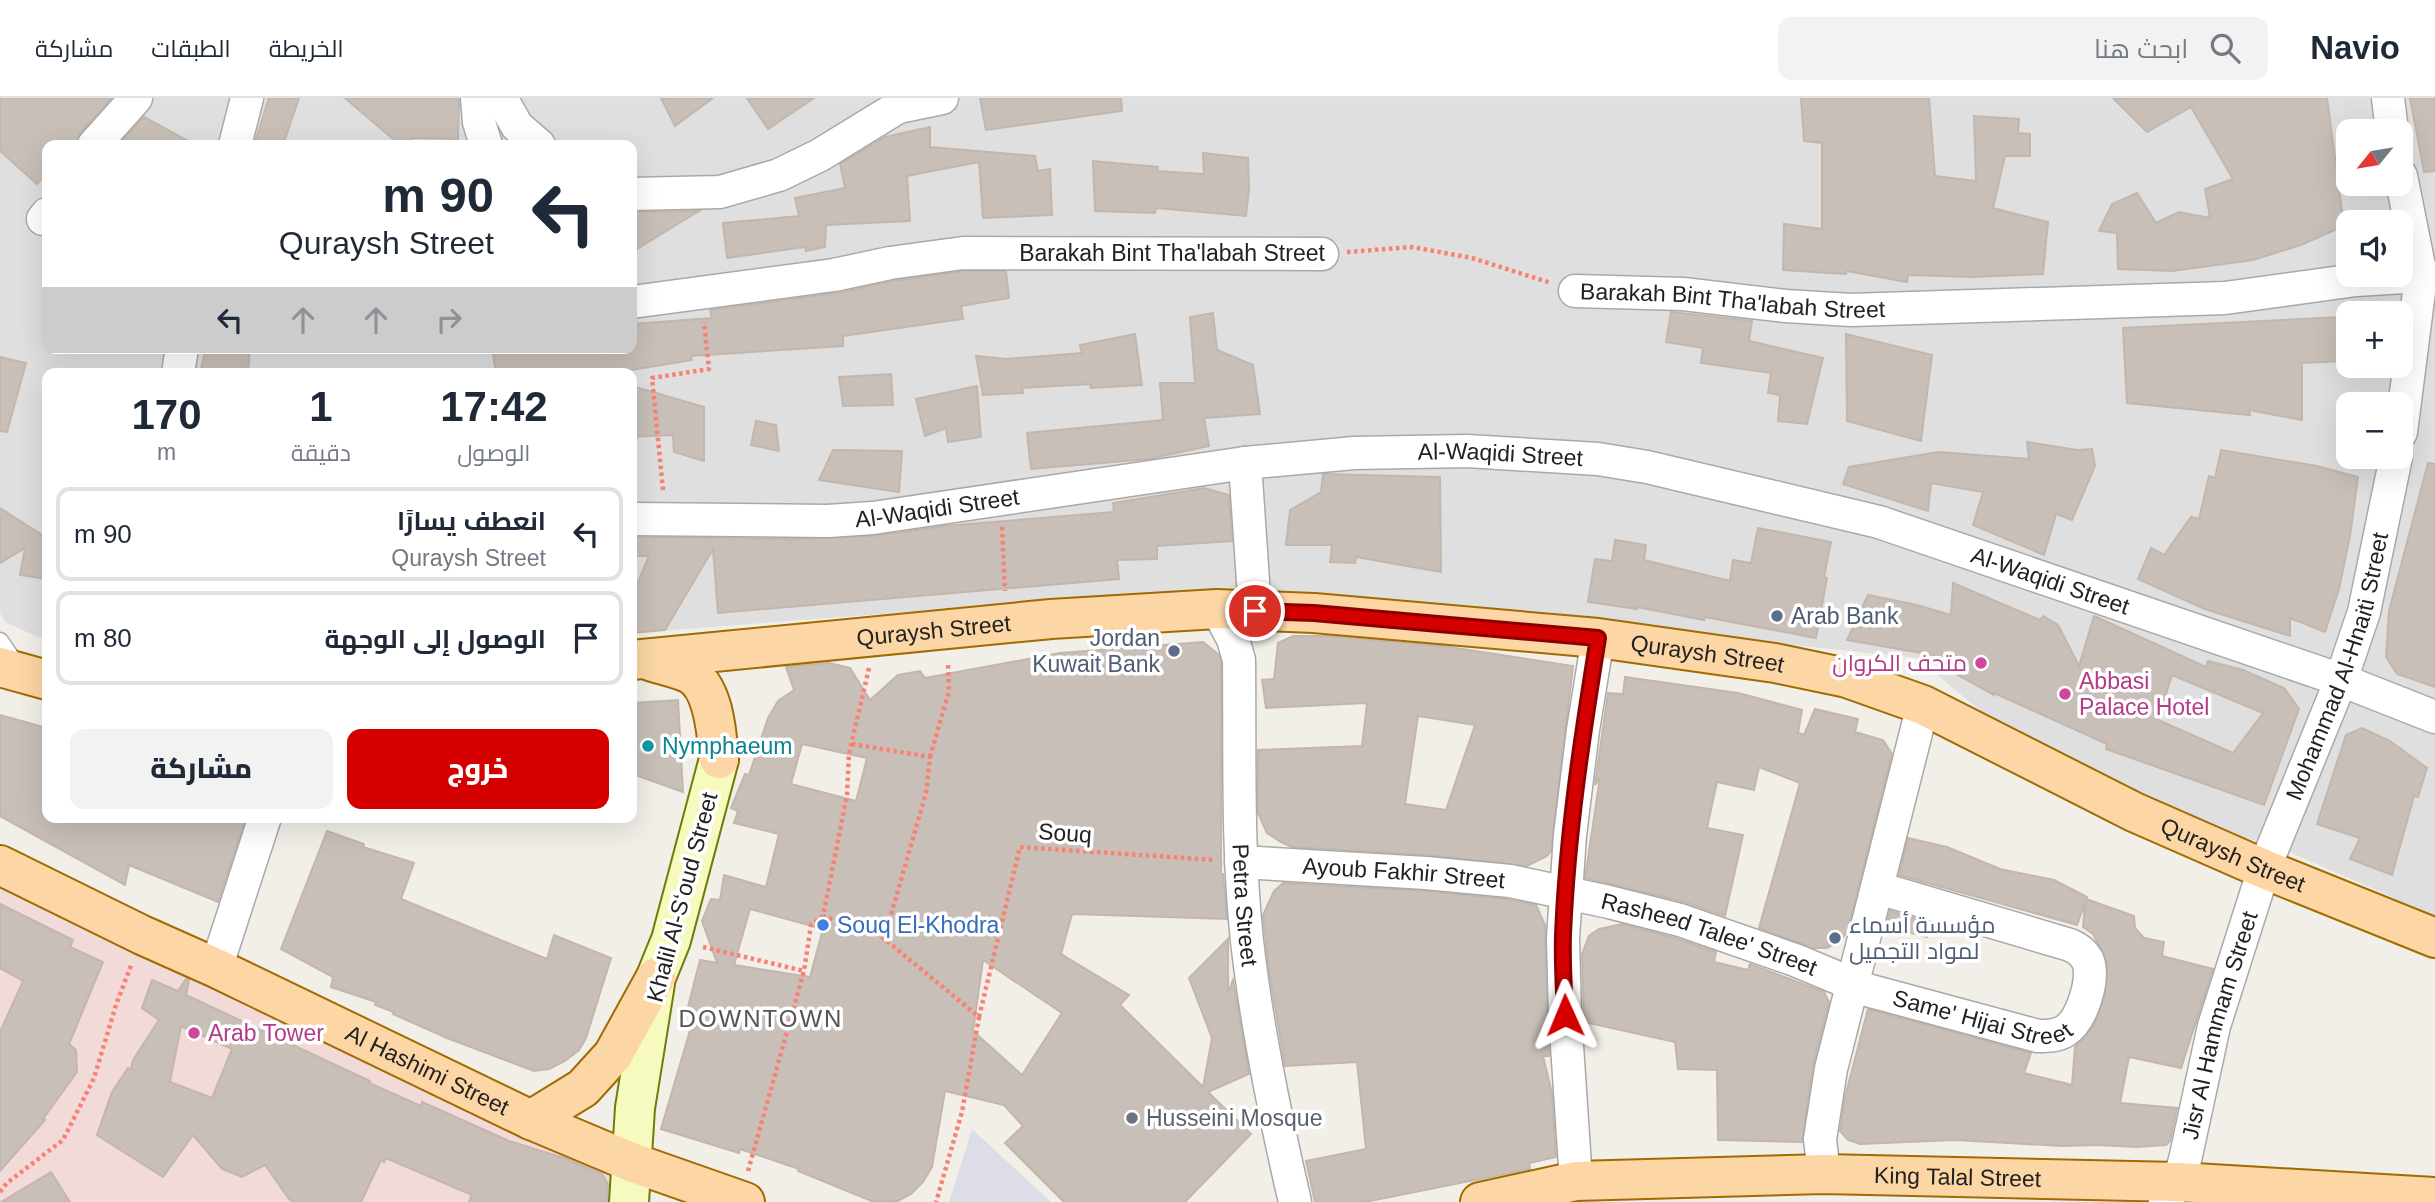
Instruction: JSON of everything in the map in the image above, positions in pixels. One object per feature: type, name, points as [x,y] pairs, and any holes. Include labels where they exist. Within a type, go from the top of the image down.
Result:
[{"type":"main road","name":"Quraysh Street","points":[[637,660],[947,629],[1217,609],[1328,614],[1598,638],[1775,663],[1847,678],[1923,705],[2134,811],[2264,869],[2435,938]]},
{"type":"main road","name":"Khalil Al-Sʻoud Street","points":[[629,1202],[635,1108],[656,978],[671,940],[719,759],[715,717],[704,689],[691,674],[637,660]]},
{"type":"main road","name":"Al Hashimi Street","points":[[0,865],[531,1120],[631,1162]]},
{"type":"main road","points":[[531,1120],[583,1088],[613,1055],[656,978]]},
{"type":"main road","points":[[631,1162],[743,1201]]},
{"type":"main road","name":"King Talal Street","points":[[1480,1202],[1576,1181],[1824,1174],[2171,1192],[2435,1197]]},
{"type":"street","points":[[98,140],[136,98]]},
{"type":"street","points":[[236,140],[247,98]]},
{"type":"street","points":[[477,98],[479,122],[484,140]]},
{"type":"street","points":[[501,98],[517,126],[533,140]]},
{"type":"street","points":[[637,194],[720,191],[779,176],[820,155],[900,103],[942,98]]},
{"type":"street","points":[[2388,98],[2391,119]]},
{"type":"street","points":[[2406,196],[2428,277],[2408,392]]},
{"type":"street","name":"Barakah Bint Tha'labah Street","points":[[637,301],[834,275],[890,263],[963,253],[1322,254]]},
{"type":"street","name":"Barakah Bint Tha'labah Street","points":[[1575,291],[1683,294],[1786,306],[1851,310],[2225,298],[2356,279],[2428,277]]},
{"type":"street","name":"Al-Waqidi Street","points":[[637,519],[828,521],[898,516],[1245,463],[1354,453],[1467,451],[1598,459],[1647,467],[1879,522],[2341,680],[2435,717]]},
{"type":"street","points":[[1245,463],[1255,611]]},
{"type":"street","name":"Mohammad Al-Hnaiti Street","points":[[2264,869],[2341,680],[2364,612],[2394,469]]},
{"type":"street","name":"Petra Street","points":[[1217,609],[1233,639],[1239,660],[1241,862],[1247,941],[1266,1073],[1295,1202]]},
{"type":"street","points":[[1576,1181],[1565,1015],[1563,938],[1570,835],[1598,638]]},
{"type":"street","points":[[1824,1174],[1822,1116],[1830,1069],[1923,705]]},
{"type":"street","points":[[216,968],[263,823]]},
{"type":"street","name":"Ayoub Fakhir Street","points":[[1241,862],[1510,881],[1566,893]]},
{"type":"street","name":"Jisr Al Hammam Street","points":[[2171,1192],[2214,1026],[2264,869]]},
{"type":"street","name":"Same' Hijai Street","points":[[1851,983],[2038,1036],[2053,1036],[2067,1030],[2078,1018],[2090,980],[2088,962],[2081,951],[2070,945],[1878,888]]},
{"type":"street","name":"Rasheed Talee' Street","points":[[1566,893],[1680,920],[1795,960],[1851,983]]},
{"type":"lane","points":[[0,641],[23,674]]},
{"type":"path","name":"Barakah Bint Tha'labah Street","points":[[1322,254],[1412,247],[1472,258],[1575,291]]},
{"type":"path","points":[[666,519],[652,378],[709,369],[700,293]]},
{"type":"path","points":[[1000,500],[1006,624]]},
{"type":"path","points":[[884,939],[926,793],[930,757],[949,691],[947,629]]},
{"type":"path","points":[[743,1201],[804,971],[811,925],[823,916],[847,795],[852,744],[876,637]]},
{"type":"path","points":[[852,744],[930,757]]},
{"type":"path","name":"Souq","points":[[936,1202],[962,1112],[979,1017],[1020,847],[1241,862]]},
{"type":"path","points":[[823,916],[884,939],[979,1017]]},
{"type":"path","points":[[0,1192],[7,1183],[63,1140],[94,1078],[116,1005],[142,935]]},
{"type":"path","points":[[671,940],[804,971]]},
{"type":"shaded area","points":[[0,98],[2435,98],[2435,916],[2285,850],[2183,818],[1982,712],[1917,658],[1237,587],[637,633],[637,368],[42,368],[42,639],[5,622],[0,613]]},
{"type":"shaded area","points":[[0,876],[626,1173],[623,1202],[0,1202]]},
{"type":"shaded area","points":[[972,1129],[1051,1202],[949,1202]]},
{"type":"building","points":[[0,98],[111,99],[80,133],[78,140],[42,140],[42,178],[37,184],[0,151]]},
{"type":"building","points":[[269,98],[299,98],[285,140],[256,140]]},
{"type":"building","points":[[345,98],[459,98],[458,139],[394,140]]},
{"type":"building","points":[[661,98],[713,98],[675,126]]},
{"type":"building","points":[[747,98],[814,98],[768,129]]},
{"type":"building","points":[[980,98],[1121,98],[1122,111],[986,130]]},
{"type":"building","points":[[1801,98],[1929,98],[1935,176],[1976,181],[1974,116],[2019,119],[2018,133],[2030,134],[2030,156],[2005,156],[1993,208],[2048,222],[2043,274],[1972,277],[1908,275],[1907,282],[1847,271],[1846,274],[1783,270],[1784,224],[1822,229],[1822,143],[1804,141]]},
{"type":"building","points":[[2113,98],[2327,98],[2336,166],[2336,196],[2340,196],[2342,210],[2336,210],[2336,230],[2301,245],[2253,260],[2172,271],[2118,269],[2117,233],[2099,231],[2112,204],[2137,193],[2156,223],[2179,212],[2210,218],[2205,189],[2233,179],[2191,107],[2147,132]]},
{"type":"building","points":[[2410,98],[2435,98],[2435,171],[2424,172]]},
{"type":"building","points":[[144,117],[186,140],[123,140]]},
{"type":"building","points":[[930,127],[930,147],[1035,156],[1038,171],[1050,169],[1052,215],[983,218],[979,162],[907,176],[910,221],[826,225],[825,247],[806,251],[805,247],[727,258],[723,223],[799,216],[795,198],[845,188],[840,164],[885,137]]},
{"type":"building","points":[[1203,153],[1248,158],[1246,216],[1156,208],[1155,213],[1095,211],[1093,161],[1158,167],[1157,171],[1204,174]]},
{"type":"building","points":[[699,211],[637,249],[637,212]]},
{"type":"building","points":[[964,271],[1006,271],[1009,298],[961,306],[963,319],[843,336],[843,346],[691,356],[692,360],[637,369],[495,368],[493,354],[637,354],[637,324],[712,318],[710,310],[836,293],[893,281]]},
{"type":"building","points":[[1671,312],[1752,321],[1749,341],[1823,358],[1807,424],[1778,421],[1780,395],[1768,393],[1771,373],[1701,363],[1703,348],[1666,342]]},
{"type":"building","points":[[1213,313],[1217,350],[1253,365],[1260,414],[1204,418],[1209,446],[1149,459],[1031,469],[1027,433],[1163,420],[1160,383],[1195,383],[1190,317]]},
{"type":"building","points":[[2336,317],[2336,361],[2302,363],[2302,420],[2249,410],[2250,415],[2127,403],[2123,328]]},
{"type":"building","points":[[1135,334],[1142,385],[1091,388],[1090,384],[1022,388],[1023,393],[983,395],[976,356],[1006,359],[1082,353],[1080,345]]},
{"type":"building","points":[[1846,334],[1932,355],[1921,441],[1847,421]]},
{"type":"building","points":[[205,354],[250,354],[248,368],[201,368]]},
{"type":"building","points":[[0,357],[26,363],[7,432],[0,431]]},
{"type":"building","points":[[891,374],[893,405],[843,406],[839,377]]},
{"type":"building","points":[[977,386],[981,437],[948,442],[946,428],[925,436],[916,399]]},
{"type":"building","points":[[637,387],[704,407],[704,461],[674,452],[673,435],[637,437]]},
{"type":"building","points":[[756,421],[776,425],[779,451],[751,445]]},
{"type":"building","points":[[2027,442],[2077,450],[2092,449],[2095,466],[2072,520],[2056,514],[2044,555],[1973,525],[1983,492],[1931,483],[1928,511],[1843,484],[1849,467],[1938,452],[2029,459]]},
{"type":"building","points":[[833,450],[902,451],[899,492],[819,480]]},
{"type":"building","points":[[2221,450],[2317,466],[2358,477],[2339,589],[2325,632],[2290,618],[2290,636],[2205,609],[2138,579],[2151,548],[2164,555],[2191,517],[2199,519],[2209,476],[2215,478]]},
{"type":"building","points":[[2428,463],[2435,464],[2435,687],[2397,674],[2386,657],[2389,611]]},
{"type":"building","points":[[1323,474],[1440,477],[1441,572],[1356,557],[1355,563],[1330,562],[1332,545],[1286,545],[1290,510],[1321,492]]},
{"type":"building","points":[[1204,488],[1229,495],[1232,541],[1157,546],[1157,559],[1117,560],[1119,579],[718,613],[713,549],[665,630],[637,633],[637,584],[649,556],[637,556],[637,537],[789,539],[789,543],[791,539],[874,536],[944,526],[1114,512],[1113,503]]},
{"type":"building","points":[[0,508],[42,535],[42,578],[20,575],[25,548],[0,563]]},
{"type":"building","points":[[1758,528],[1831,542],[1816,638],[1705,617],[1704,620],[1637,607],[1588,602],[1595,559],[1612,561],[1615,540],[1646,545],[1644,560],[1730,581],[1733,560],[1751,563]]},
{"type":"building","points":[[1953,583],[2040,620],[2043,616],[2058,625],[2079,666],[2094,616],[2206,667],[2208,661],[2243,670],[2284,688],[2299,709],[2264,805],[2106,749],[2107,744],[1994,695],[1947,669],[1950,658],[1847,640],[1868,595],[1951,615]],"holes":[[[2172,675],[2263,713],[2233,753],[2158,720]]]},
{"type":"building","points":[[1293,636],[1329,636],[1443,646],[1573,666],[1551,851],[1547,856],[1527,866],[1428,855],[1292,847],[1267,833],[1258,813],[1258,750],[1362,746],[1367,703],[1266,708],[1262,680],[1274,679],[1278,643]],"holes":[[[1418,716],[1475,725],[1446,810],[1405,804]]]},
{"type":"building","points":[[1203,642],[1219,655],[1221,874],[1227,919],[1072,914],[1061,954],[1129,995],[1120,1005],[1203,1087],[1212,1038],[1189,978],[1228,939],[1228,993],[1233,980],[1249,1074],[1208,1092],[1251,1134],[1185,1202],[1064,1202],[1005,1143],[1023,1126],[1004,1105],[945,1091],[932,1167],[923,1182],[911,1194],[898,1201],[874,1202],[798,1171],[799,1169],[740,1149],[739,1153],[661,1129],[696,1010],[688,1007],[700,960],[717,963],[702,921],[711,899],[720,900],[724,875],[766,887],[779,834],[734,823],[738,811],[731,808],[745,774],[749,775],[768,718],[778,701],[794,690],[786,667],[829,663],[850,668],[870,700],[898,675],[920,671],[925,678],[1060,653]],"holes":[[[802,744],[867,758],[856,801],[791,784]],[[750,909],[823,929],[810,977],[734,965]],[[983,960],[1062,1013],[1022,1075],[973,1031]]]},
{"type":"building","points":[[1625,677],[1738,693],[1802,710],[1798,733],[1804,735],[1815,709],[1858,719],[1855,732],[1883,740],[1892,754],[1847,932],[1840,941],[1827,948],[1813,948],[1759,928],[1800,783],[1759,767],[1754,790],[1717,782],[1707,828],[1743,835],[1725,916],[1685,902],[1585,878],[1600,778],[1595,785],[1608,693],[1623,694]]},
{"type":"building","points":[[678,700],[683,792],[637,774],[637,703]]},
{"type":"building","points":[[0,715],[42,727],[42,823],[244,823],[218,902],[129,865],[125,885],[0,816]]},
{"type":"building","points":[[2362,728],[2390,741],[2427,768],[2418,797],[2414,796],[2392,875],[2350,859],[2360,838],[2317,824],[2346,735]]},
{"type":"building","points":[[327,831],[364,844],[363,847],[414,863],[401,899],[547,959],[554,935],[611,958],[586,1038],[579,1050],[549,1069],[534,1071],[447,1038],[375,1005],[376,1002],[331,987],[333,977],[281,949]]},
{"type":"building","points":[[1908,838],[1947,847],[2000,869],[2054,880],[2087,897],[2086,899],[2134,916],[2135,928],[2144,938],[2164,942],[2162,956],[2213,969],[2181,1068],[2129,1057],[2120,1103],[2177,1108],[2170,1141],[2166,1145],[2063,1146],[1955,1140],[1860,1144],[1848,1140],[1840,1131],[1845,1097],[1868,1009],[2031,1053],[2024,1073],[2072,1085],[2075,1047],[2093,1027],[2105,995],[2107,962],[2093,934],[2083,927],[2085,903],[2077,925],[1899,875]]},
{"type":"building","points":[[1283,883],[1425,891],[1507,899],[1536,905],[1545,925],[1549,1056],[1543,1056],[1552,1093],[1556,1157],[1529,1163],[1530,1169],[1365,1202],[1315,1202],[1306,1161],[1366,1149],[1357,1062],[1285,1066],[1269,971],[1263,915],[1274,891]]},
{"type":"building","points":[[0,904],[73,940],[70,947],[103,962],[69,1044],[76,1050],[77,1072],[43,1119],[45,1120],[0,1171],[0,1032],[23,981],[0,968]]},
{"type":"building","points":[[1890,911],[1931,923],[1927,937],[1886,926]]},
{"type":"building","points":[[1622,924],[1716,952],[1714,962],[1748,970],[1750,964],[1824,992],[1829,1002],[1813,1066],[1802,1142],[1718,1140],[1717,1070],[1678,1069],[1675,1042],[1584,1022],[1582,954],[1589,936],[1599,929]]},
{"type":"building","points":[[186,979],[189,980],[186,995],[370,1081],[369,1083],[421,1106],[422,1102],[509,1141],[564,1158],[602,1174],[608,1184],[607,1202],[469,1202],[472,1195],[386,1158],[384,1162],[381,1160],[361,1202],[294,1202],[265,1165],[242,1177],[222,1169],[193,1135],[163,1177],[97,1135],[112,1092],[128,1068],[131,1069],[133,1060],[159,1020],[142,1008],[152,980],[178,991]],"holes":[[[181,1026],[232,1049],[212,1098],[170,1082]]]},
{"type":"building","points":[[51,1172],[70,1202],[1,1202]]},
{"type":"place","name":"Arab Bank","points":[[1777,616]]},
{"type":"place","name":"Jordan Kuwait Bank","points":[[1174,651]]},
{"type":"place","name":"متحف الكروان","points":[[1981,663]]},
{"type":"place","name":"Abbasi Palace Hotel","points":[[2065,694]]},
{"type":"place","name":"Nymphaeum","points":[[648,746]]},
{"type":"place","name":"Souq El-Khodra","points":[[823,925]]},
{"type":"place","name":"مؤسسة أسماء لمواد التجميل","points":[[1835,938]]},
{"type":"place","name":"Arab Tower","points":[[194,1033]]},
{"type":"place","name":"Husseini Mosque","points":[[1132,1118]]},
{"type":"district","name":"DOWNTOWN","points":[[761,1019]]},
{"type":"route","points":[[1255,611],[1314,613],[1598,638],[1570,835],[1563,938],[1565,1015]]}]
